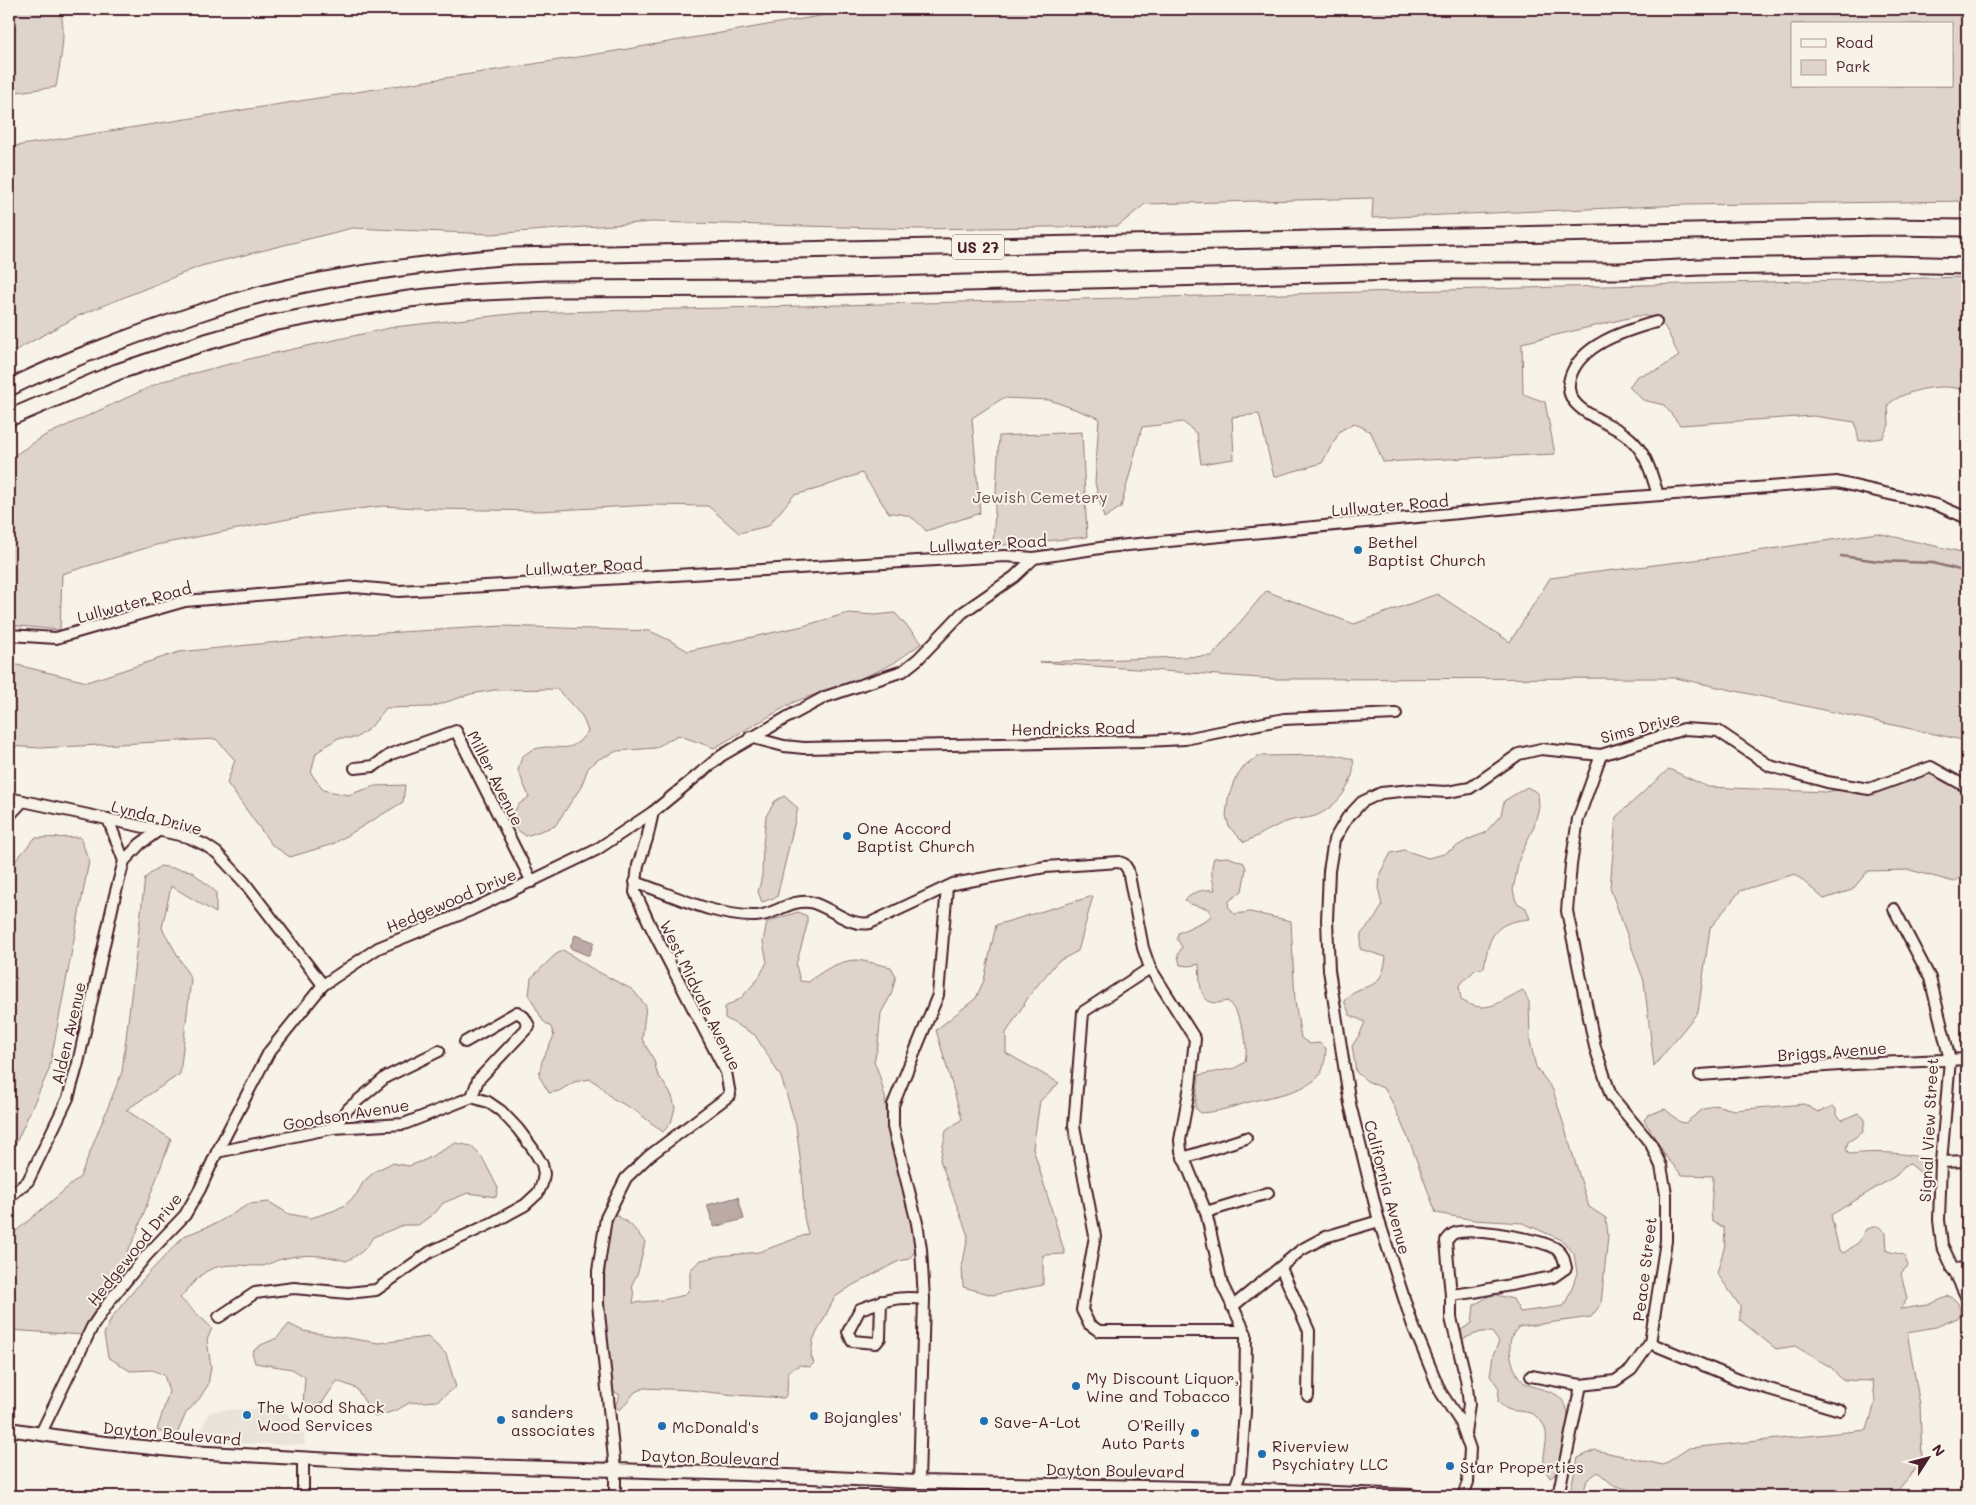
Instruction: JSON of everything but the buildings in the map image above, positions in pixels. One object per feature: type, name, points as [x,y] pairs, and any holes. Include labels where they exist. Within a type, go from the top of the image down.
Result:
[{"type":"highway","name":"US 27","points":[[9,388],[93,351],[166,324],[289,287],[426,263],[513,256],[1873,228],[1967,228]]},
{"type":"highway","name":"US 27","points":[[9,418],[117,372],[197,345],[273,323],[370,305],[465,293],[548,289],[772,288],[1431,271],[1620,271],[1700,267],[1893,264],[1967,266]]},
{"type":"main road","name":"Dayton Boulevard","points":[[9,1430],[87,1441],[190,1452],[387,1463],[919,1482],[1412,1496]]},
{"type":"street","points":[[1656,322],[1623,332],[1604,341],[1583,357],[1573,368],[1568,385],[1572,400],[1583,410],[1627,436],[1638,446],[1650,471],[1658,495]]},
{"type":"street","name":"Lullwater Road","points":[[9,635],[56,638],[185,601],[355,587],[399,591],[995,556],[1034,558],[1107,547],[1658,495],[1837,482],[1938,505],[1967,518]]},
{"type":"street","name":"Hedgewood Drive","points":[[41,1433],[92,1327],[111,1299],[146,1256],[185,1215],[269,1052],[323,985],[378,948],[471,910],[596,850],[653,812],[721,756],[750,737],[825,696],[902,671],[918,659],[962,613],[1014,577],[1034,558]]},
{"type":"street","name":"Hendricks Road","points":[[750,737],[784,746],[804,748],[1145,741],[1186,739],[1284,719],[1396,714]]},
{"type":"street","name":"Sims Drive","points":[[1329,871],[1334,840],[1347,818],[1362,802],[1381,793],[1411,790],[1447,792],[1470,788],[1518,754],[1541,749],[1601,754],[1684,729],[1718,731],[1770,766],[1827,782],[1870,789],[1931,767],[1967,787]]},
{"type":"street","name":"Miller Avenue","points":[[355,768],[374,766],[391,754],[456,731],[532,882]]},
{"type":"street","name":"Peace Street","points":[[1531,1376],[1581,1384],[1614,1381],[1631,1370],[1650,1343],[1666,1241],[1666,1194],[1660,1166],[1651,1144],[1612,1096],[1594,1047],[1582,978],[1567,912],[1571,865],[1578,819],[1601,754]]},
{"type":"street","name":"Lynda Drive","points":[[9,798],[188,838],[205,845],[217,853],[244,882],[323,985]]},
{"type":"street","points":[[9,816],[23,801]]},
{"type":"street","name":"West Midvale Avenue","points":[[614,1470],[598,1304],[598,1271],[606,1218],[626,1178],[649,1156],[730,1095],[726,1072],[650,925],[635,892],[638,864],[647,839],[653,812]]},
{"type":"street","points":[[108,819],[124,861]]},
{"type":"street","name":"Alden Avenue","points":[[9,1197],[28,1182],[68,1098],[78,1063],[114,895],[124,861],[140,844],[158,832]]},
{"type":"street","points":[[636,882],[730,914],[757,916],[792,903],[810,902],[851,922],[870,924],[953,884],[1045,867],[1119,862],[1124,864],[1128,870],[1143,948],[1150,968],[1194,1040],[1190,1086],[1180,1140],[1181,1151],[1206,1212],[1222,1284],[1246,1334],[1246,1412],[1240,1474],[1234,1492]]},
{"type":"street","name":"California Avenue","points":[[1329,871],[1327,920],[1328,970],[1350,1104],[1379,1221],[1424,1355],[1440,1391],[1465,1433],[1470,1449],[1468,1482],[1463,1496]]},
{"type":"street","points":[[919,1482],[924,1299],[922,1249],[918,1223],[893,1127],[893,1105],[938,995],[946,887]]},
{"type":"street","name":"Signal View Street","points":[[1894,909],[1930,978],[1950,1060],[1941,1162],[1939,1220],[1942,1246],[1967,1298]]},
{"type":"street","points":[[1150,968],[1083,1012],[1074,1126],[1095,1236],[1082,1310],[1089,1324],[1099,1331],[1244,1331]]},
{"type":"street","points":[[219,1317],[255,1293],[294,1288],[348,1293],[376,1290],[430,1252],[494,1222],[532,1199],[542,1184],[544,1174],[542,1164],[518,1129],[502,1111],[488,1102],[472,1098],[478,1080],[529,1026],[524,1017],[517,1012],[465,1042]]},
{"type":"street","points":[[333,1128],[349,1108],[386,1077],[439,1051]]},
{"type":"street","name":"Briggs Avenue","points":[[1700,1075],[1967,1059]]},
{"type":"street","name":"Goodson Avenue","points":[[217,1152],[333,1128],[404,1124],[472,1098]]},
{"type":"street","points":[[1183,1158],[1246,1138]]},
{"type":"street","points":[[1941,1162],[1967,1161]]},
{"type":"street","points":[[1206,1212],[1268,1193]]},
{"type":"street","points":[[1232,1307],[1301,1250],[1325,1237],[1379,1221]]},
{"type":"street","points":[[1451,1295],[1553,1277],[1566,1268],[1564,1256],[1555,1248],[1507,1234],[1453,1233],[1446,1241],[1451,1295],[1450,1318],[1466,1379],[1469,1404],[1465,1433]]},
{"type":"street","points":[[1281,1268],[1309,1331],[1308,1396]]},
{"type":"street","points":[[1952,1269],[1967,1268]]},
{"type":"street","points":[[881,1301],[880,1338],[876,1344],[852,1341],[848,1332],[860,1309],[881,1301],[901,1297],[924,1299]]},
{"type":"street","points":[[1650,1343],[1739,1380],[1840,1410]]},
{"type":"street","points":[[1558,1496],[1581,1384]]},
{"type":"street","points":[[303,1459],[303,1496]]},
{"type":"street","points":[[614,1470],[615,1496]]},
{"type":"shaded area","points":[[575,935],[594,942],[589,956],[570,948]]},
{"type":"shaded area","points":[[738,1197],[744,1219],[714,1227],[707,1205]]},
{"type":"shaded area","points":[[257,1409],[287,1413],[304,1433],[305,1445],[220,1443],[201,1432],[208,1413],[220,1410]]},
{"type":"green space","points":[[9,9],[60,9],[63,38],[56,87],[9,93]]},
{"type":"green space","points":[[860,9],[1967,9],[1967,201],[1683,205],[1372,218],[1373,198],[1145,204],[1118,226],[918,229],[652,222],[491,234],[352,228],[201,266],[78,316],[9,354],[9,147],[622,50]]},
{"type":"green space","points":[[1967,277],[1967,393],[1960,389],[1939,387],[1927,388],[1904,395],[1888,405],[1889,425],[1882,438],[1859,441],[1855,422],[1813,416],[1680,425],[1664,405],[1643,400],[1629,387],[1637,376],[1658,370],[1679,356],[1668,333],[1660,322],[1647,316],[1637,316],[1522,343],[1523,394],[1545,402],[1555,454],[1383,462],[1371,432],[1354,423],[1340,431],[1322,463],[1274,477],[1259,414],[1232,417],[1234,459],[1201,464],[1197,434],[1183,422],[1142,427],[1121,507],[1104,518],[1095,483],[1099,418],[1050,400],[1003,398],[972,418],[980,513],[926,531],[910,517],[889,513],[862,473],[794,495],[768,526],[739,533],[708,506],[651,505],[539,511],[383,506],[314,514],[156,545],[62,574],[60,630],[9,625],[9,459],[44,436],[163,381],[257,357],[394,327],[520,313]]},
{"type":"green space","name":"Jewish Cemetery","points":[[1082,432],[1087,537],[993,546],[999,436]]},
{"type":"green space","points":[[1877,533],[1962,552],[1967,555],[1967,741],[1676,678],[1273,679],[1040,662],[1212,656],[1266,591],[1354,624],[1437,594],[1510,642],[1550,578],[1718,557]]},
{"type":"green space","points":[[848,613],[875,615],[895,613],[922,643],[894,663],[872,674],[794,702],[714,748],[678,735],[655,748],[617,751],[599,759],[588,768],[581,787],[555,826],[526,836],[516,829],[512,816],[518,805],[529,797],[518,770],[522,757],[530,751],[544,747],[569,747],[581,739],[588,731],[582,716],[557,689],[494,690],[471,694],[431,707],[386,708],[370,728],[356,738],[338,738],[316,753],[311,773],[323,790],[348,795],[375,786],[405,785],[403,802],[333,844],[290,857],[272,845],[227,783],[235,760],[216,739],[40,748],[9,746],[9,663],[87,682],[179,652],[348,635],[503,626],[650,631],[688,651],[803,626]]},
{"type":"green space","points":[[1336,755],[1353,759],[1353,767],[1349,785],[1331,807],[1312,817],[1283,823],[1244,842],[1229,827],[1226,815],[1228,799],[1234,781],[1243,768],[1258,756]]},
{"type":"green space","points":[[1669,769],[1708,787],[1826,792],[1929,774],[1967,794],[1967,873],[1954,882],[1910,870],[1868,871],[1852,890],[1824,899],[1795,874],[1740,891],[1710,928],[1698,1012],[1654,1066],[1644,981],[1610,888],[1616,817]]},
{"type":"green space","points":[[1527,787],[1538,793],[1539,807],[1534,826],[1519,859],[1513,890],[1516,902],[1526,908],[1530,919],[1508,923],[1495,932],[1488,947],[1484,968],[1475,970],[1459,985],[1461,1000],[1479,1007],[1493,1005],[1523,990],[1529,1002],[1530,1041],[1536,1067],[1553,1090],[1589,1207],[1606,1218],[1608,1236],[1601,1304],[1591,1317],[1519,1327],[1510,1341],[1512,1363],[1522,1381],[1559,1396],[1568,1411],[1560,1465],[1550,1478],[1545,1470],[1546,1432],[1543,1424],[1534,1415],[1507,1409],[1498,1402],[1499,1388],[1490,1376],[1493,1355],[1499,1342],[1492,1332],[1481,1332],[1462,1339],[1461,1330],[1472,1323],[1474,1305],[1493,1294],[1513,1299],[1520,1312],[1564,1306],[1577,1273],[1574,1254],[1562,1240],[1523,1223],[1474,1220],[1436,1213],[1411,1145],[1385,1089],[1367,1081],[1356,1072],[1352,1046],[1365,1022],[1350,1015],[1344,1001],[1350,994],[1375,983],[1380,978],[1383,970],[1386,957],[1360,949],[1361,934],[1375,918],[1382,906],[1379,891],[1380,873],[1391,853],[1404,850],[1428,858],[1444,854],[1469,839],[1485,833],[1501,815],[1504,801]]},
{"type":"green space","points":[[784,796],[798,808],[777,897],[762,902],[758,892],[762,876],[766,816],[775,801]]},
{"type":"green space","points":[[80,837],[89,861],[49,1070],[15,1145],[9,1154],[9,868],[35,838]]},
{"type":"green space","points":[[1228,857],[1244,863],[1246,869],[1242,891],[1229,901],[1228,906],[1234,914],[1250,912],[1291,921],[1295,1001],[1301,1038],[1310,1044],[1319,1043],[1326,1048],[1323,1069],[1318,1077],[1301,1088],[1285,1094],[1221,1110],[1201,1113],[1195,1108],[1199,1075],[1235,1068],[1245,1062],[1245,1038],[1241,1022],[1228,1001],[1213,1003],[1204,996],[1200,986],[1199,964],[1180,965],[1178,955],[1182,947],[1177,939],[1178,933],[1211,916],[1209,909],[1190,904],[1185,900],[1199,891],[1215,890],[1212,874],[1214,858]]},
{"type":"green space","points":[[160,866],[191,871],[216,892],[216,913],[171,886],[162,928],[191,979],[180,1074],[126,1110],[171,1139],[135,1237],[83,1335],[9,1330],[9,1237],[80,1177],[122,1072],[145,878]]},
{"type":"green space","points":[[1093,896],[1078,951],[1057,962],[1031,993],[1006,1033],[1006,1053],[1059,1083],[1040,1101],[1033,1148],[1065,1254],[1043,1255],[1043,1285],[993,1295],[963,1287],[962,1267],[968,1236],[940,1160],[946,1131],[962,1119],[936,1030],[976,998],[984,980],[996,925]]},
{"type":"green space","points":[[798,912],[807,916],[807,925],[796,965],[800,981],[809,982],[831,967],[843,962],[856,960],[891,967],[896,976],[891,995],[881,1013],[878,1045],[874,1061],[885,1097],[889,1139],[910,1218],[915,1251],[909,1259],[899,1261],[853,1285],[835,1297],[813,1340],[811,1356],[814,1363],[810,1367],[800,1365],[788,1371],[787,1393],[784,1398],[644,1388],[635,1392],[620,1410],[615,1406],[620,1395],[613,1391],[611,1387],[604,1331],[605,1260],[610,1227],[615,1214],[631,1225],[645,1242],[638,1272],[632,1284],[633,1303],[685,1295],[690,1288],[690,1270],[701,1260],[759,1252],[808,1234],[804,1217],[802,1173],[796,1125],[781,1077],[755,1035],[725,1018],[725,1007],[741,998],[758,979],[767,962],[763,942],[767,922]]},
{"type":"green space","points":[[563,950],[591,968],[633,990],[646,1006],[642,1039],[654,1060],[657,1073],[672,1096],[675,1108],[671,1123],[663,1132],[636,1111],[612,1098],[590,1079],[574,1082],[559,1091],[549,1093],[539,1076],[542,1061],[554,1036],[551,1027],[543,1021],[529,995],[531,978],[555,955]]},
{"type":"green space","points":[[1804,1104],[1818,1112],[1833,1106],[1836,1109],[1836,1114],[1842,1120],[1858,1113],[1865,1119],[1863,1132],[1848,1142],[1846,1149],[1849,1154],[1892,1153],[1934,1161],[1920,1172],[1910,1164],[1904,1166],[1897,1175],[1831,1215],[1839,1250],[1844,1253],[1859,1242],[1866,1229],[1878,1226],[1886,1233],[1887,1251],[1904,1255],[1908,1266],[1901,1273],[1907,1299],[1900,1309],[1928,1305],[1949,1296],[1958,1304],[1960,1317],[1936,1327],[1907,1332],[1920,1405],[1922,1461],[1898,1490],[1888,1496],[1667,1496],[1633,1491],[1613,1485],[1598,1472],[1587,1480],[1584,1491],[1577,1491],[1571,1487],[1578,1458],[1595,1450],[1663,1465],[1689,1448],[1867,1430],[1875,1403],[1873,1381],[1842,1380],[1832,1368],[1795,1346],[1776,1349],[1740,1320],[1740,1306],[1717,1273],[1725,1245],[1724,1228],[1712,1220],[1713,1176],[1682,1175],[1667,1158],[1644,1120],[1648,1115],[1665,1109],[1680,1122],[1685,1123],[1702,1110],[1715,1105],[1734,1110]]},
{"type":"green space","points":[[456,1143],[471,1146],[482,1157],[498,1188],[496,1197],[468,1193],[443,1203],[436,1212],[418,1225],[404,1225],[373,1237],[362,1252],[346,1261],[322,1256],[290,1257],[263,1266],[219,1266],[207,1271],[196,1280],[180,1298],[212,1328],[207,1340],[211,1367],[208,1385],[199,1399],[186,1413],[177,1434],[170,1436],[157,1430],[169,1392],[164,1375],[152,1370],[130,1371],[108,1357],[104,1334],[112,1317],[145,1277],[184,1236],[217,1223],[249,1204],[269,1202],[289,1214],[311,1218],[333,1211],[345,1205],[356,1195],[364,1181],[377,1170],[392,1163],[409,1166],[425,1160]]},
{"type":"green space","points":[[289,1324],[303,1331],[379,1343],[428,1337],[446,1354],[456,1387],[437,1401],[409,1403],[397,1410],[375,1417],[356,1388],[337,1381],[322,1403],[310,1408],[303,1405],[305,1377],[292,1369],[255,1363],[252,1352],[261,1345],[277,1338]]},
{"type":"waterway","points":[[1841,556],[1878,561],[1933,563],[1967,572]]},
{"type":"place","name":"Bethel Baptist Church","points":[[1358,550]]},
{"type":"place","name":"One Accord Baptist Church","points":[[847,836]]},
{"type":"place","name":"My Discount Liquor, Wine and Tobacco","points":[[1076,1386]]},
{"type":"place","name":"The Wood Shack Wood Services","points":[[247,1415]]},
{"type":"place","name":"Bojangles'","points":[[814,1416]]},
{"type":"place","name":"sanders associates","points":[[501,1420]]},
{"type":"place","name":"Save-A-Lot","points":[[984,1421]]},
{"type":"place","name":"McDonald's","points":[[662,1426]]},
{"type":"place","name":"O'Reilly Auto Parts","points":[[1195,1433]]},
{"type":"place","name":"Riverview Psychiatry LLC","points":[[1262,1454]]},
{"type":"place","name":"Star Properties","points":[[1450,1466]]}]
